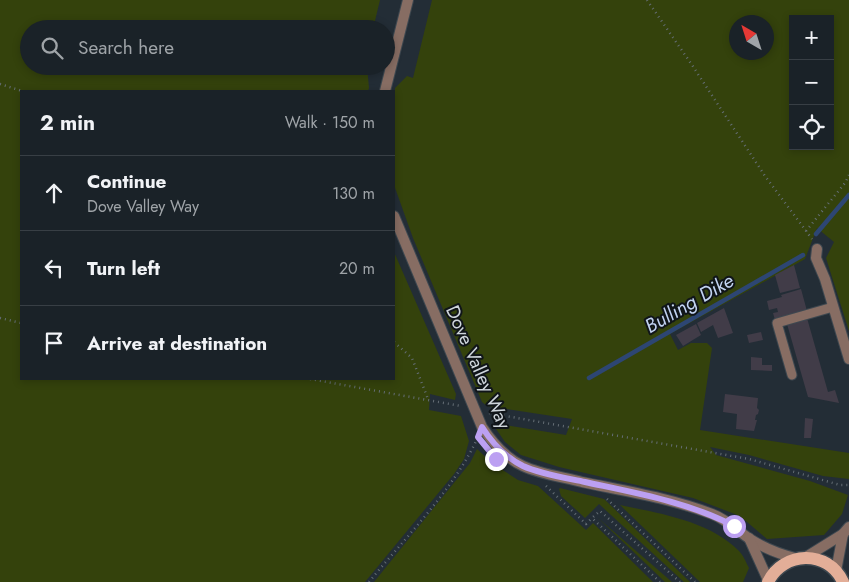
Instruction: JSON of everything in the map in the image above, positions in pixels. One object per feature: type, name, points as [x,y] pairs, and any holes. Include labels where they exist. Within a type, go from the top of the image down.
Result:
[{"type":"main road","points":[[768,581],[776,569],[785,562],[801,558],[817,559],[828,563],[842,578]]},
{"type":"street","points":[[395,51],[408,0]]},
{"type":"street","points":[[385,90],[389,75]]},
{"type":"street","name":"Dove Valley Way","points":[[395,218],[482,427],[492,442],[505,454],[523,466],[668,500],[713,514],[734,526],[749,538],[776,552],[801,558]]},
{"type":"street","points":[[817,249],[816,258],[825,279],[849,359]]},
{"type":"street","points":[[801,558],[846,531]]},
{"type":"street","points":[[842,578],[846,531]]},
{"type":"street","name":"Dove Valley Way","points":[[749,538],[768,581]]},
{"type":"lane","points":[[792,375],[777,323],[834,307]]},
{"type":"path","points":[[647,0],[765,176],[806,230],[817,249]]},
{"type":"path","points":[[0,84],[20,90]]},
{"type":"path","points":[[806,230],[845,183],[849,175]]},
{"type":"path","points":[[0,318],[20,324]]},
{"type":"path","points":[[316,380],[428,399],[412,358],[395,343]]},
{"type":"path","points":[[491,413],[749,460],[840,485],[849,485]]},
{"type":"path","points":[[369,582],[461,468],[478,437],[483,445]]},
{"type":"path","points":[[545,482],[546,486],[586,524],[600,511],[680,582]]},
{"type":"path","points":[[605,497],[695,582]]},
{"type":"path","points":[[592,518],[660,582]]},
{"type":"green space","points":[[0,0],[380,0],[375,20],[20,20],[20,75],[368,75],[369,88],[368,90],[20,90],[20,380],[395,380],[395,254],[456,394],[455,400],[430,394],[429,410],[461,416],[469,441],[464,459],[454,474],[365,582],[0,582]]},
{"type":"green space","points":[[432,0],[849,0],[849,331],[826,258],[834,242],[817,228],[805,259],[670,334],[678,350],[691,343],[707,343],[712,348],[700,430],[849,453],[849,479],[823,476],[749,455],[710,447],[716,455],[810,481],[848,495],[842,514],[824,535],[767,539],[740,516],[693,498],[559,467],[521,455],[505,442],[494,426],[498,424],[566,435],[572,419],[487,406],[482,402],[413,238],[395,188],[395,88],[407,76],[413,78]]},
{"type":"green space","points":[[477,449],[492,463],[518,480],[538,486],[586,530],[593,523],[653,582],[374,582],[470,463]]},
{"type":"green space","points":[[560,488],[604,499],[690,582],[684,582],[599,504],[585,518],[561,496]]},
{"type":"green space","points":[[620,505],[683,520],[714,532],[727,541],[744,559],[749,568],[743,582],[700,582]]},
{"type":"green space","points":[[598,518],[672,582],[665,582]]},
{"type":"building","points":[[794,265],[800,288],[780,293],[775,275]]},
{"type":"building","points":[[801,289],[807,311],[775,320],[773,313],[778,312],[777,308],[769,310],[767,301]]},
{"type":"building","points":[[724,308],[733,333],[718,338],[713,325],[701,332],[697,323]]},
{"type":"building","points":[[807,318],[828,392],[835,390],[839,403],[808,397],[787,324]]},
{"type":"building","points":[[696,324],[701,335],[683,346],[676,335]]},
{"type":"building","points":[[761,332],[763,340],[749,343],[747,335]]},
{"type":"building","points":[[751,357],[762,358],[762,365],[772,365],[772,371],[751,370]]},
{"type":"building","points":[[725,394],[758,398],[757,408],[759,410],[756,415],[755,420],[757,420],[754,431],[736,429],[737,414],[723,412]]},
{"type":"building","points":[[805,418],[813,419],[811,438],[804,438]]},
{"type":"waterway","name":"Bulling Dike","points":[[816,234],[849,195]]},
{"type":"waterway","name":"Bulling Dike","points":[[589,378],[803,255]]},
{"type":"route","points":[[496,459],[478,437],[482,427],[492,442],[505,454],[523,466],[570,479],[668,500],[713,514],[734,526]]}]
